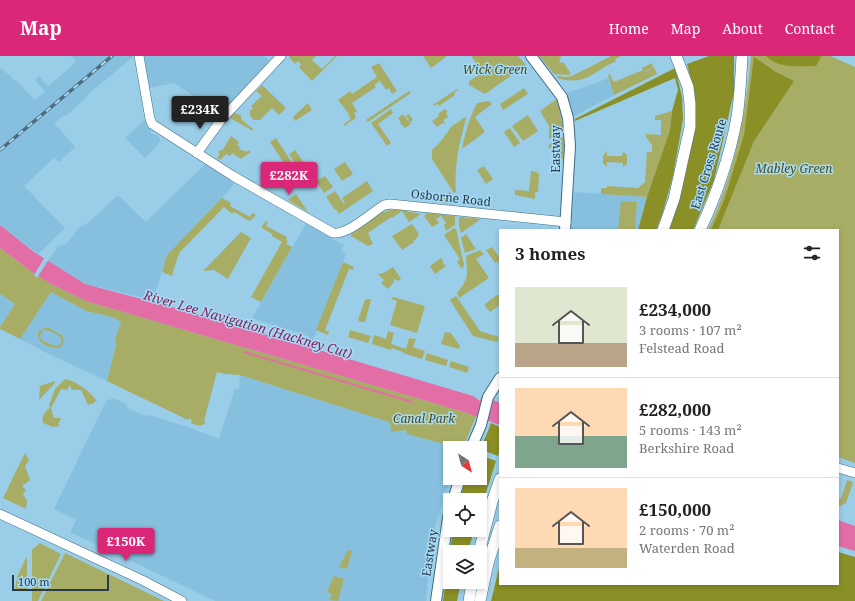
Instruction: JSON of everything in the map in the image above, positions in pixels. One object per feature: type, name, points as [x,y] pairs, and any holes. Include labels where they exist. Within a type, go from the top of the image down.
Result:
[{"type":"highway","name":"East Cross Route","points":[[664,229],[676,193],[690,127],[688,87],[676,56]]},
{"type":"highway","name":"East Cross Route","points":[[700,229],[720,181],[733,133],[739,101],[742,56]]},
{"type":"highway","points":[[481,545],[492,502],[499,483]]},
{"type":"highway","points":[[480,601],[488,563],[499,529]]},
{"type":"highway","points":[[469,601],[471,589]]},
{"type":"main road","name":"Eastway","points":[[531,56],[559,92],[564,102],[568,118],[570,146],[566,226]]},
{"type":"main road","points":[[474,441],[481,425],[488,397],[499,380]]},
{"type":"main road","name":"Eastway","points":[[436,601],[445,537]]},
{"type":"street","points":[[139,56],[150,119],[156,127],[197,153],[221,120],[281,56]]},
{"type":"street","name":"Osborne Road","points":[[197,153],[257,190],[333,233],[347,230],[384,205],[390,204],[566,226]]},
{"type":"street","points":[[839,468],[855,473]]},
{"type":"street","points":[[0,514],[142,580],[182,601]]},
{"type":"shaded area","points":[[71,56],[134,56],[86,96],[86,98],[66,116],[64,115],[54,123],[75,147],[59,162],[54,158],[24,186],[65,228],[38,254],[0,225],[0,68],[12,77],[12,79],[17,81],[35,100],[45,92],[35,80],[39,76],[48,86],[76,62]]},
{"type":"shaded area","points":[[144,56],[265,56],[270,62],[221,114],[174,83],[149,88]]},
{"type":"shaded area","points":[[709,56],[734,56],[734,92],[714,180],[693,229],[669,229],[688,160],[696,107],[694,91],[687,64]]},
{"type":"shaded area","points":[[766,56],[821,57],[816,66],[790,66],[776,63]]},
{"type":"shaded area","points":[[754,57],[776,72],[794,81],[754,141],[718,229],[711,229],[725,198],[744,135]]},
{"type":"shaded area","points":[[675,68],[682,97],[683,119],[673,176],[656,229],[638,229],[647,197],[670,130],[672,111],[678,90],[675,78],[575,121],[575,119]]},
{"type":"shaded area","points":[[609,78],[614,95],[574,116],[567,93]]},
{"type":"shaded area","points":[[146,119],[149,119],[151,134],[157,135],[160,140],[145,158],[125,138]]},
{"type":"shaded area","points":[[205,164],[235,183],[219,202],[167,255],[153,300],[85,284],[48,261],[58,246],[66,244],[80,227],[88,223],[118,195],[146,222]]},
{"type":"shaded area","points":[[574,192],[647,197],[638,229],[571,229]]},
{"type":"shaded area","points":[[306,223],[344,245],[341,251],[346,254],[313,340],[308,339],[308,336],[252,318]]},
{"type":"shaded area","points":[[0,225],[34,252],[85,284],[254,329],[258,332],[473,396],[480,401],[482,395],[499,403],[499,425],[464,412],[86,301],[49,283],[0,248]]},
{"type":"shaded area","points":[[51,292],[86,311],[112,317],[121,322],[107,381],[20,339]]},
{"type":"shaded area","points":[[0,294],[15,304],[0,327]]},
{"type":"shaded area","points":[[240,375],[389,422],[391,427],[407,430],[443,442],[443,485],[448,485],[445,493],[443,493],[443,501],[432,537],[426,601],[215,601],[70,532],[76,520],[54,509],[106,401],[114,398],[126,404],[128,408],[145,416],[149,415],[185,426],[219,439],[235,388],[239,389]]},
{"type":"shaded area","points":[[491,423],[499,427],[498,456],[487,452],[487,441],[484,441]]},
{"type":"shaded area","points":[[487,458],[496,461],[486,493],[462,493],[464,485],[487,485]]},
{"type":"shaded area","points":[[839,520],[855,526],[855,551],[839,546]]},
{"type":"shaded area","points":[[452,537],[472,537],[470,545],[451,545]]},
{"type":"shaded area","points":[[839,552],[855,557],[855,601],[491,601],[499,568],[499,585],[839,585]]},
{"type":"shaded area","points":[[445,589],[460,589],[457,601],[443,601]]},
{"type":"green space","points":[[316,56],[312,60],[322,69],[335,56],[337,56],[312,81],[299,67],[301,64],[298,61],[295,64],[289,57]]},
{"type":"green space","points":[[423,56],[445,56],[446,57],[431,68]]},
{"type":"green space","name":"Wick Green","points":[[471,56],[518,56],[526,65],[485,94],[469,85],[469,81],[479,75],[481,70]]},
{"type":"green space","points":[[539,56],[561,56],[559,62],[564,63],[571,74],[554,74]]},
{"type":"green space","points":[[611,56],[621,56],[615,59],[616,61],[588,77],[575,80],[556,78],[559,76],[572,76]]},
{"type":"green space","name":"Mabley Green","points":[[751,56],[830,56],[855,67],[855,463],[839,457],[839,229],[708,229],[732,167],[742,123]]},
{"type":"green space","points":[[379,63],[397,91],[392,94],[389,88],[386,90],[380,81],[374,85],[376,87],[352,103],[357,111],[354,113],[356,118],[344,126],[344,124],[351,119],[338,100],[350,91],[352,94],[377,77],[371,67]]},
{"type":"green space","points":[[652,63],[653,67],[645,71],[647,74],[646,71],[654,67],[657,74],[614,95],[608,75],[610,74],[614,82],[643,70],[642,68]]},
{"type":"green space","points":[[262,85],[286,108],[279,115],[272,108],[260,120],[254,120],[250,116],[250,111],[253,108],[251,106],[262,96],[256,91]]},
{"type":"green space","points":[[524,88],[528,94],[503,110],[500,104]]},
{"type":"green space","points":[[457,89],[458,90],[454,93],[455,95],[439,106],[438,104],[433,105]]},
{"type":"green space","points":[[409,91],[411,93],[368,122],[366,120]]},
{"type":"green space","points":[[557,99],[564,131],[549,139],[549,126],[540,111]]},
{"type":"green space","points":[[489,101],[492,104],[475,117],[485,132],[462,149],[468,125],[477,103]]},
{"type":"green space","points":[[308,103],[312,110],[295,121],[293,117]]},
{"type":"green space","points":[[391,109],[393,113],[378,124],[391,143],[387,146],[371,123]]},
{"type":"green space","points":[[445,109],[448,112],[446,113],[448,117],[443,120],[445,123],[444,124],[443,123],[437,127],[432,121]]},
{"type":"green space","points":[[672,111],[670,130],[647,197],[601,194],[601,188],[607,188],[607,186],[638,188],[645,182],[647,152],[652,152],[652,145],[646,137],[646,134],[661,135],[661,120],[655,120],[655,116]]},
{"type":"green space","points":[[234,113],[241,115],[241,119],[253,129],[253,131],[230,118]]},
{"type":"green space","points":[[403,114],[408,121],[409,120],[406,116],[409,114],[413,120],[410,122],[411,124],[405,128],[400,123],[401,122],[398,118]]},
{"type":"green space","points":[[528,115],[538,131],[523,141],[512,126]]},
{"type":"green space","points":[[465,117],[466,119],[458,155],[456,192],[454,193],[432,159],[432,150],[441,141],[451,127]]},
{"type":"green space","points":[[510,128],[520,143],[514,147],[504,132]]},
{"type":"green space","points":[[231,136],[239,142],[237,145],[240,147],[239,149],[247,152],[248,150],[251,152],[241,159],[232,153],[230,156],[226,154],[220,160],[217,158],[220,154],[218,153],[220,150],[222,151]]},
{"type":"green space","points":[[565,137],[564,159],[561,159],[561,149],[548,148],[555,140]]},
{"type":"green space","points":[[276,138],[303,180],[297,183],[270,142]]},
{"type":"green space","points":[[295,150],[311,173],[305,178],[289,154]]},
{"type":"green space","points":[[607,151],[607,156],[622,156],[623,152],[627,155],[627,164],[623,167],[623,163],[607,162],[607,167],[603,163],[603,156]]},
{"type":"green space","points":[[345,162],[353,174],[342,181],[334,169]]},
{"type":"green space","points":[[484,166],[493,179],[486,184],[477,170]]},
{"type":"green space","points":[[531,171],[539,174],[538,192],[535,192],[535,199],[515,195],[515,190],[529,191]]},
{"type":"green space","points":[[325,176],[333,187],[324,193],[316,181]]},
{"type":"green space","points":[[367,181],[373,191],[339,214],[326,197],[335,191],[344,204],[345,203],[342,198]]},
{"type":"green space","points":[[450,192],[456,203],[442,203],[439,199]]},
{"type":"green space","points":[[296,194],[308,212],[288,200]]},
{"type":"green space","points":[[222,198],[231,203],[230,206],[250,217],[252,213],[256,215],[249,221],[234,212],[232,214],[224,207],[180,252],[172,276],[162,272],[167,255]]},
{"type":"green space","points":[[621,201],[637,202],[635,229],[618,229]]},
{"type":"green space","points":[[390,210],[401,210],[421,214],[409,222],[402,211],[392,218],[391,217],[368,233],[373,244],[368,246],[351,236],[351,234],[381,213]]},
{"type":"green space","points":[[427,213],[455,216],[455,225],[446,231],[444,225],[446,223],[441,216],[436,219],[439,223],[432,227],[424,216]]},
{"type":"green space","points":[[459,217],[481,219],[461,233]]},
{"type":"green space","points":[[266,221],[268,222],[266,226],[287,237],[286,240],[288,241],[286,244],[292,247],[261,302],[251,297],[282,242],[262,228]]},
{"type":"green space","points":[[412,224],[419,234],[413,241],[414,242],[402,250],[392,236]]},
{"type":"green space","points":[[454,228],[456,229],[464,265],[462,269],[457,262],[460,259],[444,235]]},
{"type":"green space","points":[[241,232],[251,238],[228,279],[214,270],[203,271]]},
{"type":"green space","points":[[466,234],[476,249],[465,253],[461,238]]},
{"type":"green space","points":[[492,247],[499,257],[499,262],[497,261],[495,263],[486,250]]},
{"type":"green space","name":"Canal Park","points":[[0,248],[49,283],[86,301],[476,416],[466,441],[443,441],[443,444],[407,434],[406,430],[391,432],[389,422],[240,375],[217,372],[204,421],[206,422],[199,426],[195,425],[191,423],[192,420],[189,418],[188,420],[107,381],[116,345],[115,340],[121,322],[112,317],[86,311],[51,292],[20,339],[0,329],[15,304],[0,294]]},
{"type":"green space","points":[[480,250],[484,254],[476,259],[489,278],[459,298],[457,293],[467,276],[466,256]]},
{"type":"green space","points":[[441,258],[444,263],[442,264],[445,264],[446,266],[435,274],[430,266]]},
{"type":"green space","points":[[343,262],[354,267],[353,270],[349,269],[325,330],[329,332],[328,335],[316,330]]},
{"type":"green space","points":[[393,267],[401,279],[398,281],[394,279],[394,282],[388,289],[381,283],[384,280],[378,274],[384,273]]},
{"type":"green space","points":[[499,295],[499,306],[490,312],[485,304]]},
{"type":"green space","points":[[456,296],[480,331],[499,337],[497,342],[473,336],[450,300]]},
{"type":"green space","points":[[393,297],[425,306],[417,333],[390,325],[397,301],[391,299]]},
{"type":"green space","points":[[365,300],[371,300],[365,322],[360,322],[358,320]]},
{"type":"green space","points":[[47,327],[63,336],[64,342],[61,347],[49,347],[39,339],[39,331]],"holes":[[[43,330],[59,336],[62,341],[60,345],[54,346],[42,340],[40,336]]]},
{"type":"green space","points":[[350,330],[371,336],[368,343],[348,337]]},
{"type":"green space","points":[[388,331],[394,333],[391,344],[406,349],[409,338],[416,339],[413,347],[425,351],[422,359],[392,348],[391,350],[372,344],[374,335],[386,339]]},
{"type":"green space","points":[[445,332],[451,333],[460,346],[459,349],[441,344]]},
{"type":"green space","points":[[427,353],[448,360],[446,366],[425,360]]},
{"type":"green space","points":[[451,361],[469,367],[467,373],[449,367]]},
{"type":"green space","points":[[65,379],[82,387],[96,400],[94,403],[88,405],[81,390],[72,390],[70,385],[67,390],[61,389],[51,408],[54,418],[61,418],[58,424],[60,426],[53,427],[43,423],[43,416],[50,408],[49,403],[55,389]]},
{"type":"green space","points":[[55,381],[55,383],[39,400],[40,386]]},
{"type":"green space","points":[[25,453],[29,460],[25,466],[30,480],[22,486],[26,490],[23,495],[27,500],[26,509],[3,498]]},
{"type":"green space","points":[[847,480],[853,482],[846,503],[840,506],[839,498],[841,499]]},
{"type":"green space","points":[[40,543],[61,554],[38,601],[32,601],[32,550]]},
{"type":"green space","points":[[348,550],[352,551],[347,569],[339,567]]},
{"type":"green space","points":[[65,553],[164,601],[41,601]]},
{"type":"green space","points":[[27,556],[27,591],[15,590],[17,577]]},
{"type":"green space","points":[[334,576],[344,579],[338,601],[329,600],[332,594],[327,592]]},
{"type":"pier","points":[[45,257],[49,259],[37,278],[34,275]]},
{"type":"waterway","points":[[244,352],[412,402]]},
{"type":"railway","points":[[0,150],[112,56]]},
{"type":"water label","name":"River Lee Navigation (Hackney Cut)","points":[[248,324]]}]
